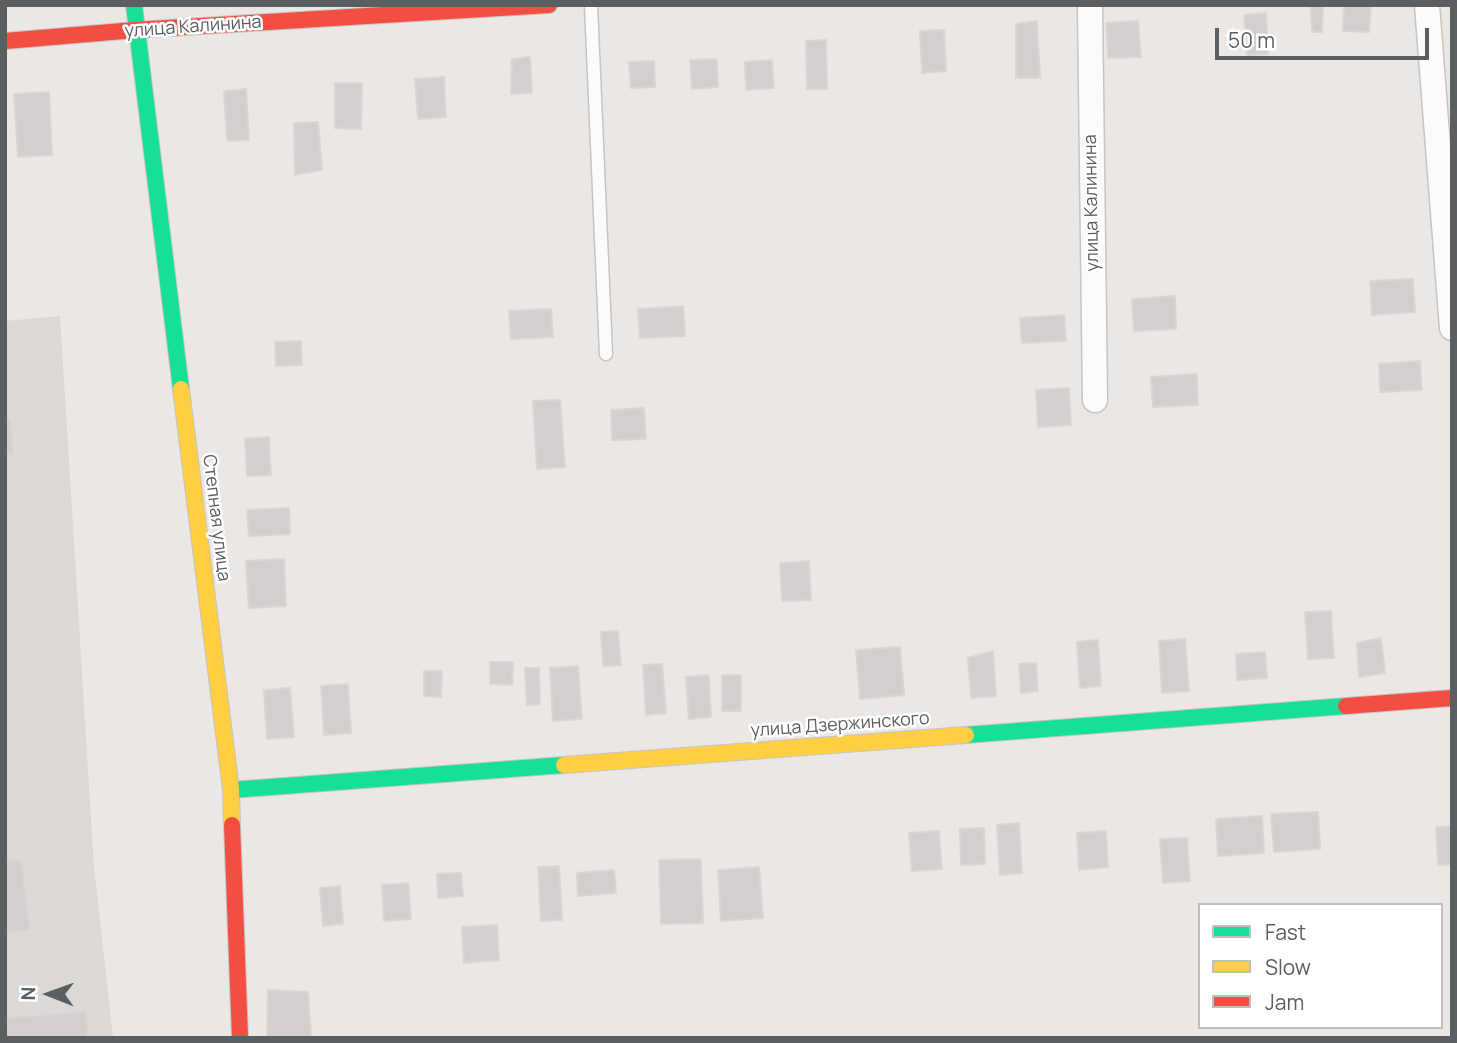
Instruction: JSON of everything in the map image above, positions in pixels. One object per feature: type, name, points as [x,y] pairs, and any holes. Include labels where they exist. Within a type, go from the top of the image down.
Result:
[{"type":"street","name":"Степная улица","points":[[134,5],[231,790],[240,1038]]},
{"type":"street","name":"улица Калинина","points":[[5,41],[135,30],[549,5]]},
{"type":"street","name":"улица Калинина","points":[[1090,5],[1095,400]]},
{"type":"street","points":[[1427,5],[1452,328]]},
{"type":"street","name":"улица Дзержинского","points":[[231,790],[1452,698]]},
{"type":"lane","points":[[591,5],[606,354]]},
{"type":"shaded area","points":[[60,316],[94,867],[113,1038],[5,1038],[5,321]]},
{"type":"building","points":[[1311,5],[1323,5],[1322,32],[1312,32]]},
{"type":"building","points":[[1344,5],[1371,5],[1369,32],[1343,31]]},
{"type":"building","points":[[1266,13],[1268,54],[1247,55],[1244,15]]},
{"type":"building","points":[[1037,21],[1040,78],[1016,78],[1016,24]]},
{"type":"building","points":[[1138,21],[1141,57],[1108,58],[1106,23]]},
{"type":"building","points":[[944,30],[946,71],[922,73],[920,31]]},
{"type":"building","points":[[826,40],[827,89],[807,89],[806,41]]},
{"type":"building","points":[[530,57],[532,93],[511,94],[512,59]]},
{"type":"building","points":[[717,59],[718,87],[692,89],[690,60]]},
{"type":"building","points":[[772,60],[774,88],[746,90],[745,62]]},
{"type":"building","points":[[654,61],[655,87],[631,88],[629,62]]},
{"type":"building","points":[[444,77],[446,117],[418,119],[415,79]]},
{"type":"building","points":[[335,83],[362,83],[361,129],[335,128]]},
{"type":"building","points":[[246,89],[249,140],[227,141],[224,91]]},
{"type":"building","points":[[49,92],[52,155],[18,157],[14,94]]},
{"type":"building","points":[[318,122],[322,170],[295,175],[294,123]]},
{"type":"building","points":[[1413,279],[1415,312],[1372,315],[1370,281]]},
{"type":"building","points":[[1175,296],[1176,329],[1134,331],[1132,299]]},
{"type":"building","points":[[683,306],[685,336],[640,338],[638,309]]},
{"type":"building","points":[[551,309],[553,337],[511,339],[509,311]]},
{"type":"building","points":[[1064,315],[1066,341],[1022,343],[1020,318]]},
{"type":"building","points":[[301,341],[302,365],[276,366],[275,342]]},
{"type":"building","points":[[1420,361],[1422,390],[1380,392],[1379,364]]},
{"type":"building","points":[[1197,374],[1198,405],[1153,407],[1151,377]]},
{"type":"building","points":[[1069,388],[1071,425],[1038,427],[1036,390]]},
{"type":"building","points":[[560,400],[565,467],[537,469],[533,401]]},
{"type":"building","points":[[644,408],[646,439],[612,440],[611,410]]},
{"type":"building","points":[[10,418],[14,453],[5,454],[5,419]]},
{"type":"building","points":[[269,437],[271,475],[247,476],[245,439]]},
{"type":"building","points":[[289,508],[290,534],[249,536],[247,510]]},
{"type":"building","points":[[284,559],[286,606],[249,608],[246,561]]},
{"type":"building","points":[[809,561],[811,600],[782,601],[780,563]]},
{"type":"building","points":[[1331,611],[1334,658],[1308,659],[1305,612]]},
{"type":"building","points":[[618,631],[621,665],[603,666],[601,632]]},
{"type":"building","points":[[1381,638],[1385,673],[1359,677],[1357,643]]},
{"type":"building","points":[[1185,639],[1189,691],[1162,693],[1159,641]]},
{"type":"building","points":[[1098,640],[1101,686],[1080,688],[1077,642]]},
{"type":"building","points":[[900,647],[904,695],[860,699],[856,650]]},
{"type":"building","points":[[993,651],[996,696],[971,698],[968,658]]},
{"type":"building","points":[[1265,652],[1267,678],[1237,680],[1236,654]]},
{"type":"building","points":[[490,662],[513,662],[512,685],[490,684]]},
{"type":"building","points":[[1036,663],[1038,691],[1021,693],[1019,664]]},
{"type":"building","points":[[662,664],[666,713],[646,715],[643,665]]},
{"type":"building","points":[[578,666],[582,719],[553,721],[550,668]]},
{"type":"building","points":[[525,668],[539,668],[540,704],[527,705]]},
{"type":"building","points":[[424,671],[442,671],[441,697],[424,696]]},
{"type":"building","points":[[709,675],[711,717],[689,719],[686,677]]},
{"type":"building","points":[[722,675],[741,675],[741,711],[722,711]]},
{"type":"building","points":[[348,684],[351,733],[324,735],[321,686]]},
{"type":"building","points":[[290,688],[294,737],[267,739],[264,690]]},
{"type":"building","points":[[1318,812],[1320,849],[1274,852],[1271,814]]},
{"type":"building","points":[[1262,816],[1264,853],[1218,856],[1216,819]]},
{"type":"building","points":[[1019,823],[1022,873],[1000,875],[997,825]]},
{"type":"building","points":[[1452,826],[1452,864],[1438,865],[1436,827]]},
{"type":"building","points":[[984,828],[985,864],[961,865],[960,829]]},
{"type":"building","points":[[939,831],[942,869],[912,871],[909,833]]},
{"type":"building","points":[[1106,831],[1108,867],[1079,870],[1077,833]]},
{"type":"building","points":[[1187,838],[1190,881],[1163,883],[1160,839]]},
{"type":"building","points":[[21,859],[30,930],[5,933],[5,861]]},
{"type":"building","points":[[701,859],[703,923],[661,924],[659,860]]},
{"type":"building","points":[[559,866],[562,920],[541,921],[538,867]]},
{"type":"building","points":[[759,867],[763,918],[721,921],[718,870]]},
{"type":"building","points":[[614,870],[616,893],[578,896],[577,873]]},
{"type":"building","points":[[461,873],[463,896],[438,898],[437,874]]},
{"type":"building","points":[[408,883],[411,919],[384,921],[382,885]]},
{"type":"building","points":[[340,886],[343,924],[323,926],[320,888]]},
{"type":"building","points":[[497,925],[499,960],[464,963],[462,927]]},
{"type":"building","points":[[268,990],[308,992],[311,1037],[267,1038]]},
{"type":"building","points":[[86,1011],[88,1038],[5,1038],[5,1018]]},
{"type":"traffic: fast","points":[[134,5],[181,389]]},
{"type":"traffic: fast","points":[[966,735],[1346,706]]},
{"type":"traffic: fast","points":[[231,790],[564,765]]},
{"type":"traffic: slow","points":[[181,389],[231,790],[232,825]]},
{"type":"traffic: slow","points":[[564,765],[966,735]]},
{"type":"traffic: jam","points":[[5,41],[135,30],[549,5]]},
{"type":"traffic: jam","points":[[1346,706],[1452,698]]},
{"type":"traffic: jam","points":[[232,825],[240,1038]]}]
